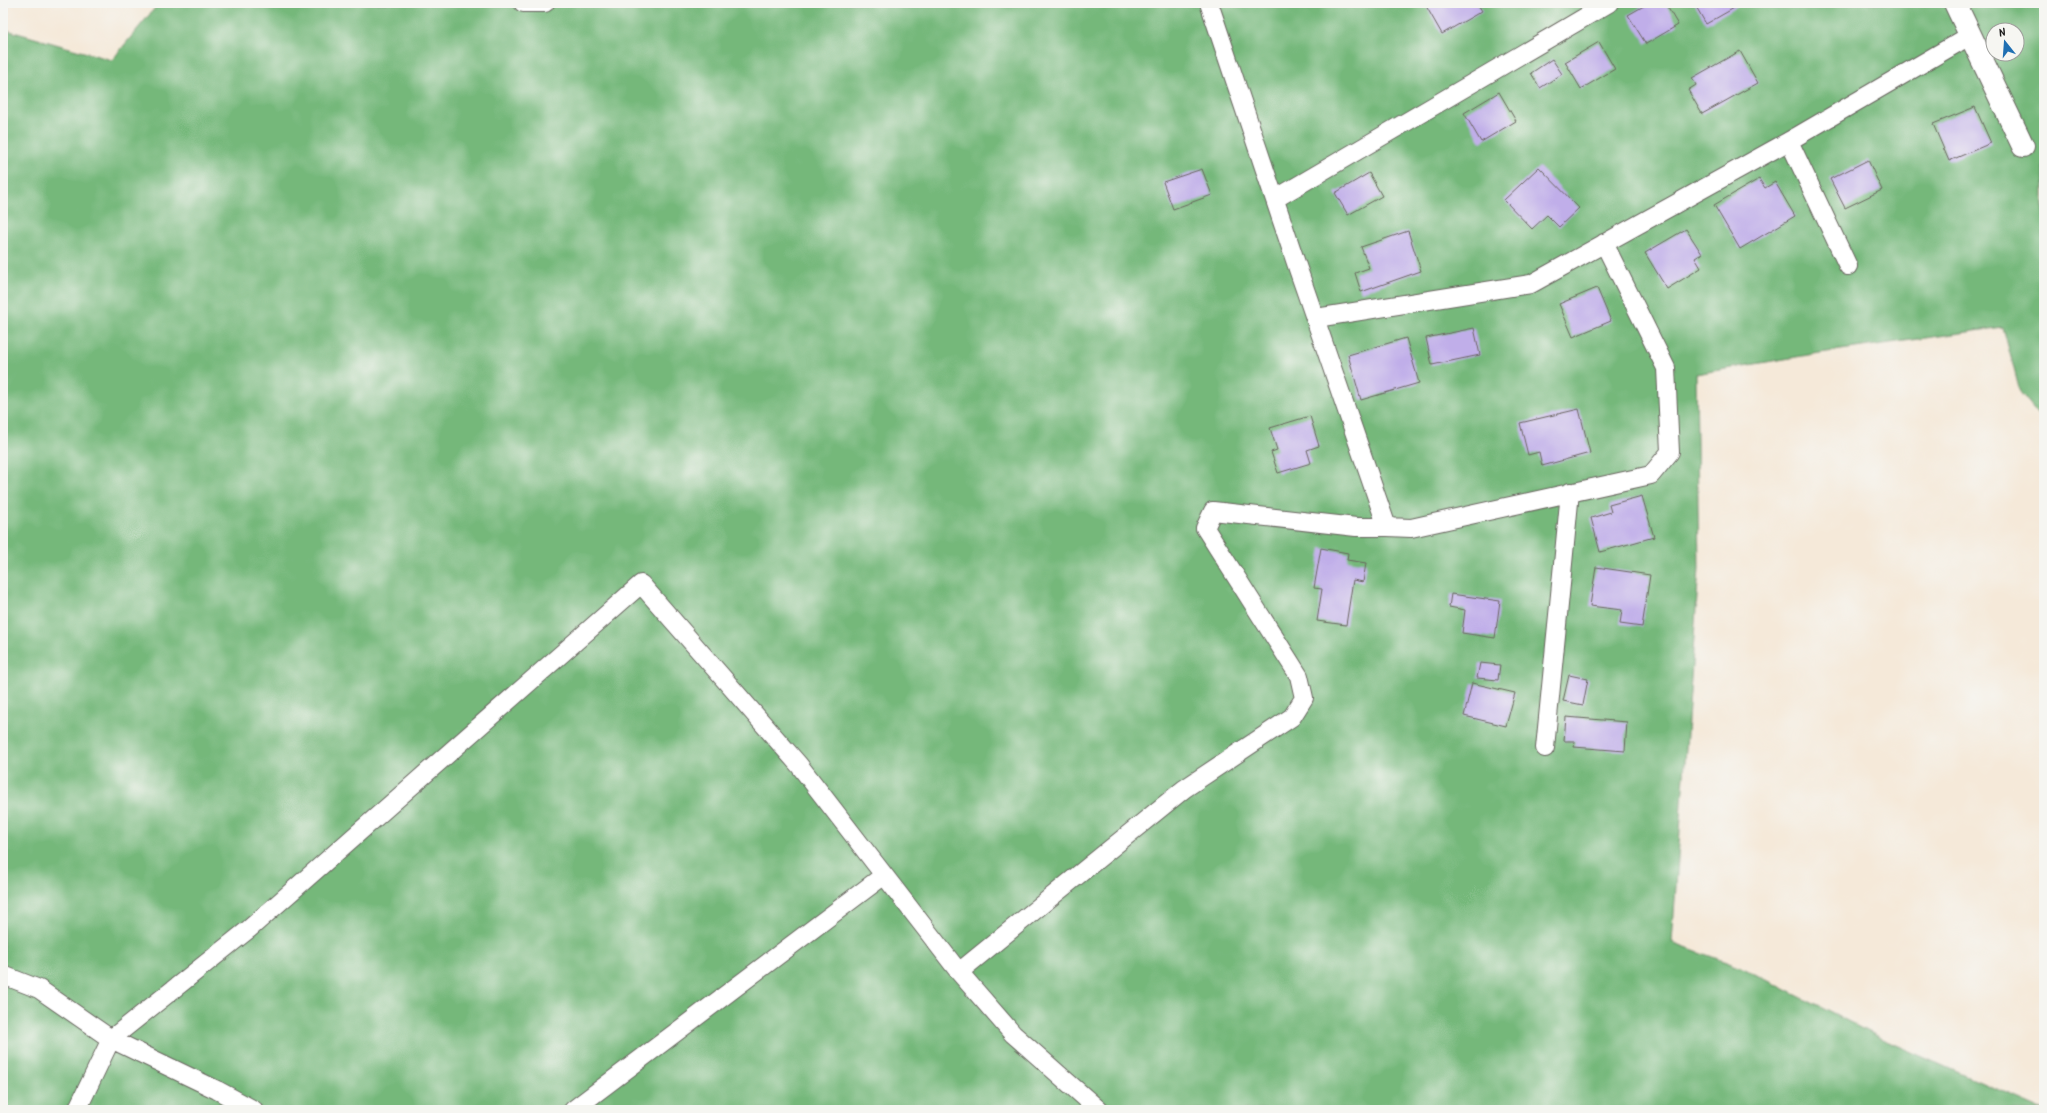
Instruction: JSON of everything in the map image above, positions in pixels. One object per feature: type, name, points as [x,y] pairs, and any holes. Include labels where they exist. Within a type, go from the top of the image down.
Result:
[{"type":"street","points":[[1955,3],[2023,146]]},
{"type":"lane","points":[[523,3],[545,3]]},
{"type":"lane","points":[[1275,199],[1609,3]]},
{"type":"lane","points":[[1211,4],[1275,199],[1387,527]]},
{"type":"lane","points":[[1316,318],[1531,284],[1788,140],[1971,35]]},
{"type":"lane","points":[[1788,140],[1848,266]]},
{"type":"lane","points":[[959,972],[1184,789],[1292,717],[1304,698],[1299,676],[1205,528],[1213,511],[1356,527],[1411,528],[1651,475],[1670,452],[1666,368],[1604,243]]},
{"type":"lane","points":[[1545,748],[1570,492]]},
{"type":"lane","points":[[77,1110],[111,1039],[249,928],[641,584],[799,765],[883,876],[959,972],[1013,1034],[1099,1110]]},
{"type":"lane","points":[[572,1110],[883,876]]},
{"type":"lane","points":[[3,975],[39,989],[111,1039],[217,1090],[254,1110]]},
{"type":"green space","points":[[159,3],[2044,3],[2044,421],[2020,392],[2003,327],[1820,353],[1696,374],[1699,568],[1672,942],[1745,969],[1891,1043],[2044,1110],[3,1110],[3,29],[112,60]]},
{"type":"building","points":[[1431,3],[1477,3],[1482,11],[1442,34],[1426,6]]},
{"type":"building","points":[[1649,3],[1665,3],[1678,25],[1646,44],[1628,15]]},
{"type":"building","points":[[1694,3],[1743,3],[1706,24]]},
{"type":"building","points":[[1599,42],[1615,69],[1581,89],[1565,62]]},
{"type":"building","points":[[1740,51],[1758,83],[1702,114],[1688,90],[1696,85],[1692,78]]},
{"type":"building","points":[[1552,59],[1562,74],[1540,88],[1531,73]]},
{"type":"building","points":[[1499,92],[1516,121],[1481,142],[1464,113]]},
{"type":"building","points":[[1975,107],[1991,143],[1949,161],[1933,124]]},
{"type":"building","points":[[1868,160],[1882,190],[1845,208],[1830,179]]},
{"type":"building","points":[[1539,167],[1579,208],[1559,227],[1547,215],[1532,229],[1504,200]]},
{"type":"building","points":[[1202,169],[1212,195],[1173,209],[1163,182]]},
{"type":"building","points":[[1369,173],[1382,196],[1348,215],[1335,193]]},
{"type":"building","points":[[1759,179],[1765,188],[1775,182],[1795,216],[1740,249],[1714,205]]},
{"type":"building","points":[[1686,229],[1702,254],[1695,258],[1701,268],[1667,289],[1645,253]]},
{"type":"building","points":[[1408,231],[1421,271],[1361,292],[1355,273],[1369,268],[1361,247]]},
{"type":"building","points":[[1597,288],[1611,321],[1573,337],[1559,304]]},
{"type":"building","points":[[1474,328],[1480,355],[1432,365],[1426,338]]},
{"type":"building","points":[[1406,338],[1419,383],[1361,400],[1348,355]]},
{"type":"building","points":[[1579,409],[1590,453],[1542,466],[1539,452],[1528,455],[1520,423]]},
{"type":"building","points":[[1310,416],[1319,446],[1307,450],[1311,463],[1278,473],[1271,452],[1277,450],[1270,428]]},
{"type":"building","points":[[1642,496],[1654,537],[1600,552],[1591,518],[1611,512],[1609,505]]},
{"type":"building","points":[[1321,548],[1348,553],[1347,560],[1366,563],[1363,582],[1353,580],[1346,625],[1317,621],[1322,589],[1314,588]]},
{"type":"building","points":[[1596,567],[1650,575],[1642,627],[1620,624],[1622,610],[1590,606]]},
{"type":"building","points":[[1451,594],[1500,601],[1495,638],[1462,633],[1465,610],[1449,607]]},
{"type":"building","points":[[1480,663],[1500,665],[1498,680],[1477,678]]},
{"type":"building","points":[[1569,675],[1588,679],[1583,705],[1563,701]]},
{"type":"building","points":[[1472,683],[1515,693],[1506,726],[1464,716]]},
{"type":"building","points":[[1566,717],[1627,722],[1625,751],[1574,747],[1575,741],[1564,741]]}]
